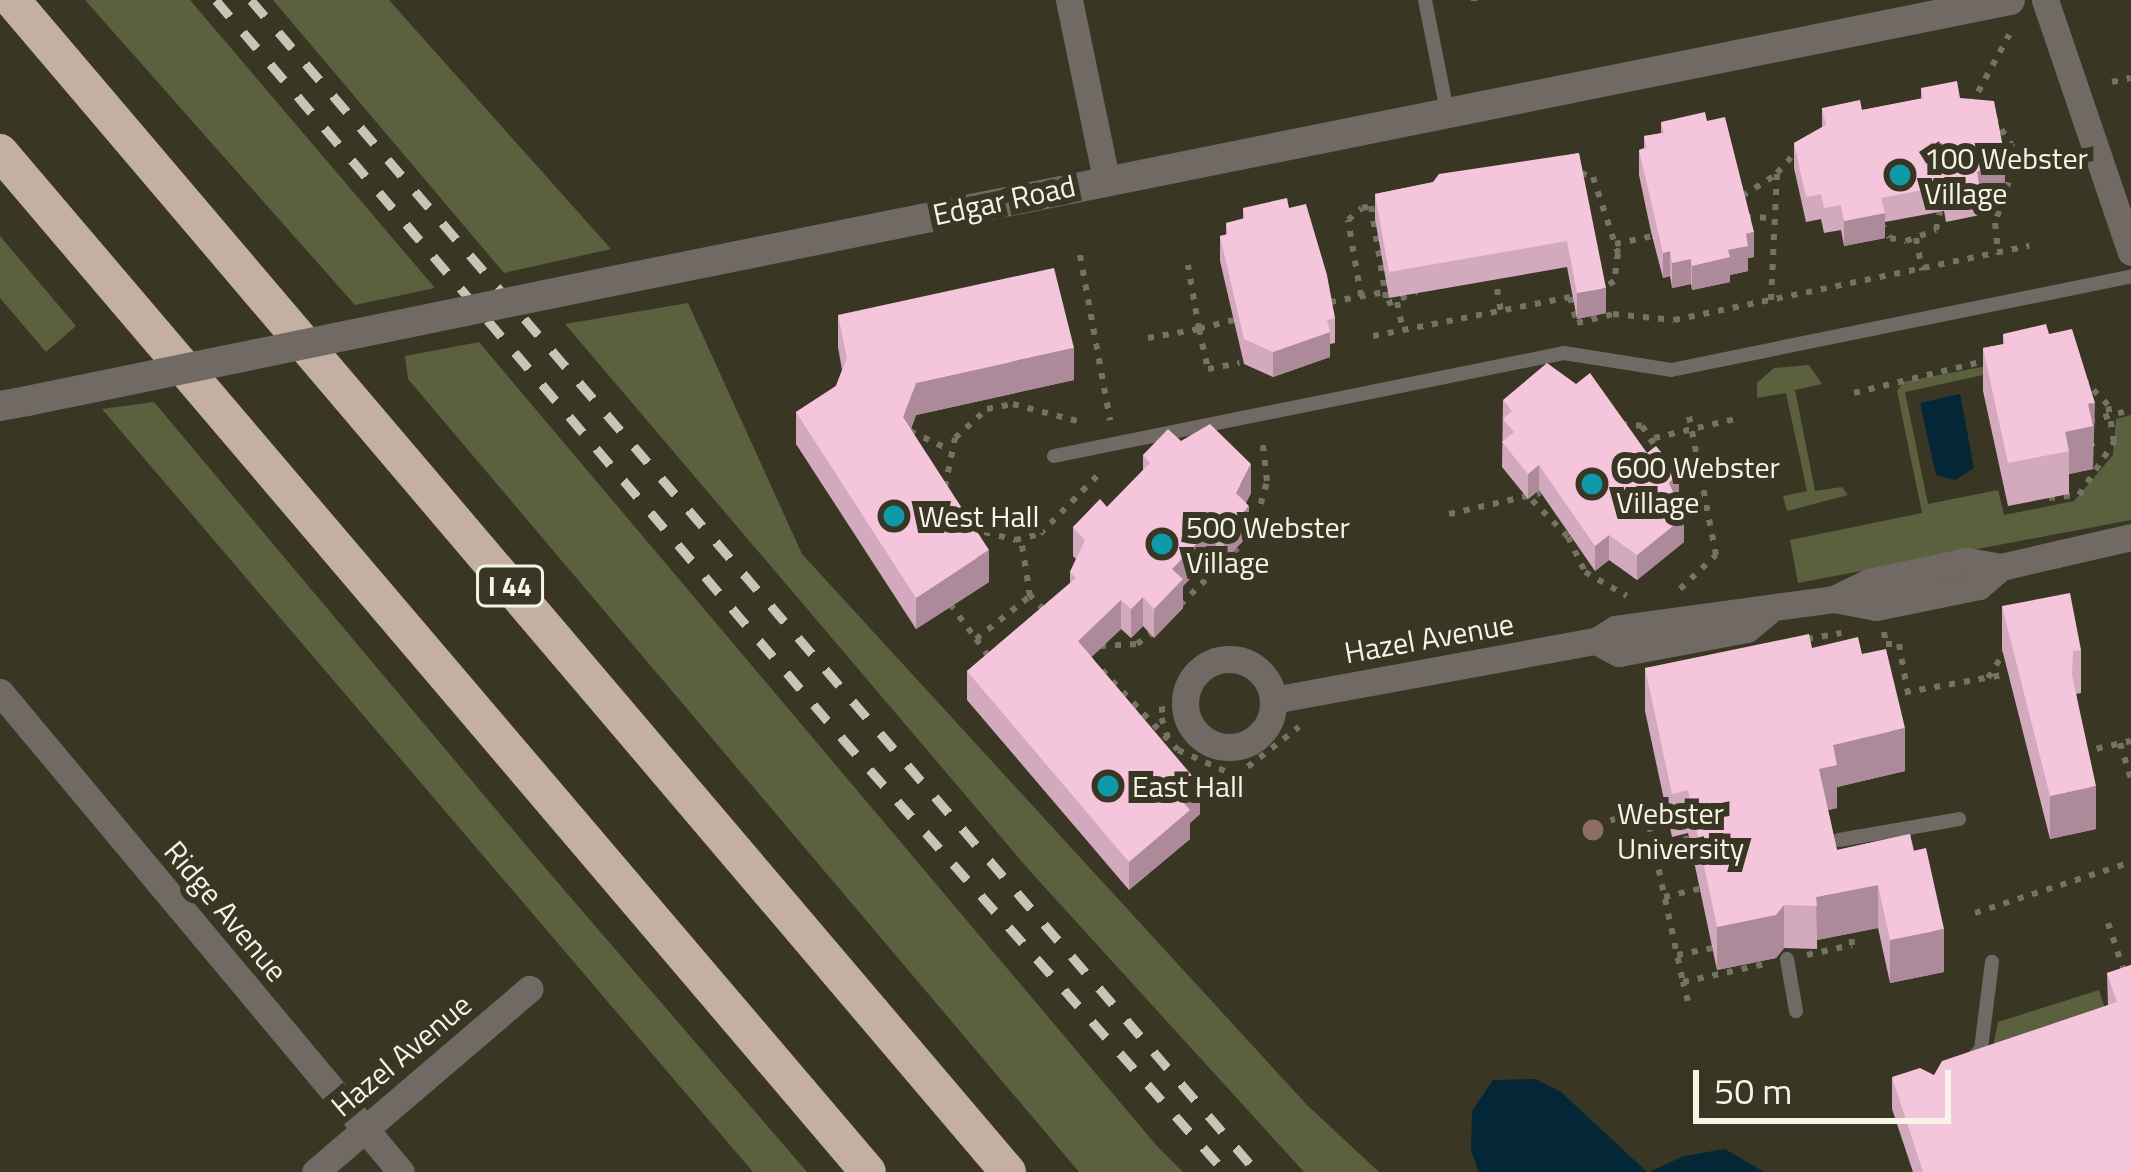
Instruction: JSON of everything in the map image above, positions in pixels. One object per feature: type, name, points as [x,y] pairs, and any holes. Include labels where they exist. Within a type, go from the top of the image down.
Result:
[{"type":"highway","name":"I 44","points":[[12,0],[1008,1172]]},
{"type":"highway","points":[[0,152],[868,1172]]},
{"type":"street","points":[[1069,0],[1106,179]]},
{"type":"street","name":"Edgar Road","points":[[14,404],[1106,179],[2009,0]]},
{"type":"street","points":[[2045,0],[2131,252]]},
{"type":"street","name":"Hazel Avenue","points":[[1273,700],[1596,641],[1616,629],[1723,610],[1766,612],[1834,599],[1869,582],[1967,560],[2001,568],[2131,537]]},
{"type":"street","name":"Hazel Avenue","points":[[2044,560],[2062,568],[2131,556]]},
{"type":"street","points":[[1224,659],[1251,664],[1273,700],[1267,727],[1234,747],[1195,732],[1185,706],[1199,670],[1224,659]]},
{"type":"street","name":"Ridge Avenue","points":[[0,692],[401,1172]]},
{"type":"street","name":"Hazel Avenue","points":[[315,1172],[530,989]]},
{"type":"lane","points":[[1425,0],[1447,111]]},
{"type":"lane","points":[[1054,456],[1564,352],[1672,370],[2131,276]]},
{"type":"lane","points":[[1839,839],[1959,819]]},
{"type":"lane","points":[[1787,959],[1796,1011]]},
{"type":"lane","points":[[1945,1072],[1981,1049],[1991,962]]},
{"type":"path","points":[[1970,105],[2009,34]]},
{"type":"path","points":[[2112,82],[2131,78]]},
{"type":"path","points":[[1956,99],[2000,122],[2018,154],[1995,223],[1998,254]]},
{"type":"path","points":[[1742,196],[1777,173],[1815,138]]},
{"type":"path","points":[[1771,300],[1777,173]]},
{"type":"path","points":[[1561,176],[1594,177],[1615,244],[1614,281],[1592,293]]},
{"type":"path","points":[[1360,296],[1348,220],[1375,205],[1387,304],[1417,292]]},
{"type":"path","points":[[1882,223],[1890,238],[1916,238],[1936,230],[1940,212]]},
{"type":"path","points":[[1745,217],[1775,218]]},
{"type":"path","points":[[1615,244],[1653,236]]},
{"type":"path","points":[[1916,238],[1922,270]]},
{"type":"path","points":[[1570,298],[1577,322],[1613,314],[1674,320],[2029,246]]},
{"type":"path","points":[[1188,265],[1208,369],[1239,363]]},
{"type":"path","points":[[1373,336],[1578,296],[1575,281]]},
{"type":"path","points":[[1497,289],[1501,311]]},
{"type":"path","points":[[1326,302],[1384,292]]},
{"type":"path","points":[[1397,302],[1403,330]]},
{"type":"path","points":[[1148,338],[1234,320]]},
{"type":"path","points":[[1854,393],[1993,359]]},
{"type":"path","points":[[2049,498],[2050,504],[2079,495],[2114,442],[2112,415],[2073,361]]},
{"type":"path","points":[[2089,421],[2131,410]]},
{"type":"path","points":[[1664,596],[1716,555],[1688,411]]},
{"type":"path","points":[[1607,431],[1628,421],[1654,438],[1735,419]]},
{"type":"path","points":[[910,431],[950,450]]},
{"type":"path","points":[[1180,605],[1262,515],[1262,436]]},
{"type":"path","points":[[1654,438],[1657,466]]},
{"type":"path","points":[[1450,514],[1532,500],[1541,493]]},
{"type":"path","points":[[1532,500],[1568,537],[1585,572],[1602,586],[1646,598]]},
{"type":"path","points":[[976,639],[1030,596],[1021,539]]},
{"type":"path","points":[[949,602],[1000,673]]},
{"type":"path","points":[[1078,646],[1121,647],[1150,634]]},
{"type":"path","points":[[1988,678],[2012,643]]},
{"type":"path","points":[[1887,696],[2002,675]]},
{"type":"path","points":[[1153,758],[1169,741],[1159,710],[1185,706]]},
{"type":"path","points":[[2079,753],[2131,741]]},
{"type":"path","points":[[2120,743],[2131,778]]},
{"type":"path","points":[[1596,824],[1665,806]]},
{"type":"path","points":[[1646,811],[1683,982]]},
{"type":"path","points":[[1654,847],[1689,838]]},
{"type":"path","points":[[1975,913],[2131,862]]},
{"type":"path","points":[[1664,897],[1700,890]]},
{"type":"path","points":[[2108,923],[2126,976]]},
{"type":"path","points":[[1677,955],[1712,948]]},
{"type":"green space","points":[[85,0],[190,0],[435,288],[355,305]]},
{"type":"green space","points":[[273,0],[389,0],[611,249],[504,273]]},
{"type":"green space","points":[[0,236],[76,326],[46,352],[0,298]]},
{"type":"green space","points":[[688,303],[802,554],[1307,1105],[1379,1172],[1304,1172],[1029,870],[565,324]]},
{"type":"green space","points":[[479,342],[1183,1172],[1079,1172],[408,379],[405,356]]},
{"type":"green space","points":[[2008,362],[2006,370],[1905,392],[1928,504],[1998,490],[2004,515],[2074,501],[2113,455],[2116,419],[2131,415],[2131,520],[1798,583],[1790,540],[1922,513],[1897,391],[1903,382]]},
{"type":"green space","points":[[1809,365],[1822,384],[1795,390],[1815,491],[1842,487],[1848,495],[1787,511],[1783,496],[1807,491],[1786,393],[1757,398],[1757,383],[1774,368]]},
{"type":"green space","points":[[154,402],[807,1172],[753,1172],[102,409]]},
{"type":"green space","points":[[2099,990],[2113,1033],[1993,1047],[1998,1022]]},
{"type":"water","points":[[1960,394],[1974,468],[1955,480],[1936,475],[1920,403]]},
{"type":"water","points":[[1535,1079],[1561,1092],[1647,1172],[1479,1172],[1471,1151],[1472,1111],[1493,1080]]},
{"type":"water","points":[[1725,1149],[1764,1172],[1649,1172],[1684,1156]]},
{"type":"building","name":"100 Webster Village","points":[[1957,81],[1960,98],[1994,101],[2005,157],[1977,172],[1980,190],[1946,197],[1944,186],[1881,198],[1885,213],[1844,221],[1841,205],[1824,208],[1821,194],[1806,197],[1794,143],[1826,125],[1822,108],[1860,100],[1862,110],[1923,98],[1921,88]]},
{"type":"building","points":[[1705,112],[1707,121],[1725,117],[1754,232],[1746,234],[1748,246],[1728,250],[1730,257],[1692,266],[1691,259],[1672,263],[1670,251],[1663,253],[1639,150],[1647,148],[1644,136],[1664,133],[1661,122]]},
{"type":"building","points":[[1579,153],[1606,288],[1577,293],[1567,241],[1389,272],[1375,194],[1433,182],[1439,174]]},
{"type":"building","points":[[1287,198],[1289,208],[1306,204],[1335,318],[1327,320],[1330,332],[1273,352],[1244,339],[1220,236],[1228,234],[1226,223],[1245,218],[1243,208]]},
{"type":"building","name":"West Hall","points":[[1054,268],[1074,348],[916,383],[903,417],[989,550],[916,598],[796,412],[836,386],[847,358],[838,315]]},
{"type":"building","points":[[2046,324],[2049,334],[2072,329],[2095,403],[2088,404],[2093,426],[2065,432],[2069,451],[2008,463],[1983,348],[2005,344],[2003,334]]},
{"type":"building","name":"600 Webster Village","points":[[1547,363],[1576,384],[1590,373],[1647,453],[1656,446],[1679,474],[1669,483],[1684,517],[1637,555],[1609,535],[1595,546],[1539,465],[1528,474],[1502,442],[1514,432],[1503,419],[1512,411],[1503,400]]},
{"type":"building","points":[[1210,424],[1251,464],[1236,493],[1249,506],[1224,531],[1216,523],[1172,569],[1183,579],[1154,609],[1143,597],[1131,609],[1121,600],[1078,641],[1200,785],[1182,801],[1190,810],[1129,862],[967,671],[1076,578],[1070,572],[1085,540],[1073,527],[1100,499],[1107,507],[1150,463],[1143,455],[1168,429],[1181,441]]},
{"type":"building","points":[[2070,593],[2081,650],[2073,651],[2072,675],[2096,786],[2050,796],[2002,606]]},
{"type":"building","points":[[1809,634],[1812,648],[1858,637],[1862,654],[1886,649],[1905,728],[1833,745],[1837,765],[1819,769],[1837,850],[1910,834],[1913,851],[1926,848],[1944,929],[1890,940],[1878,885],[1816,897],[1817,906],[1784,905],[1776,915],[1717,927],[1688,790],[1672,794],[1645,668]]},
{"type":"building","points":[[2131,965],[2131,1172],[1923,1172],[1892,1077],[1920,1068],[1934,1075],[1942,1061],[2117,1002],[2107,973]]},
{"type":"railway","points":[[216,0],[842,738],[1225,1172]]},
{"type":"railway","points":[[251,0],[1257,1172]]},
{"type":"place","name":"100 Webster Village","points":[[1900,175]]},
{"type":"place","name":"600 Webster Village","points":[[1592,484]]},
{"type":"place","name":"West Hall","points":[[894,516]]},
{"type":"place","name":"500 Webster Village","points":[[1162,544]]},
{"type":"place","name":"East Hall","points":[[1108,786]]},
{"type":"place","name":"Webster University","points":[[1593,830]]}]
